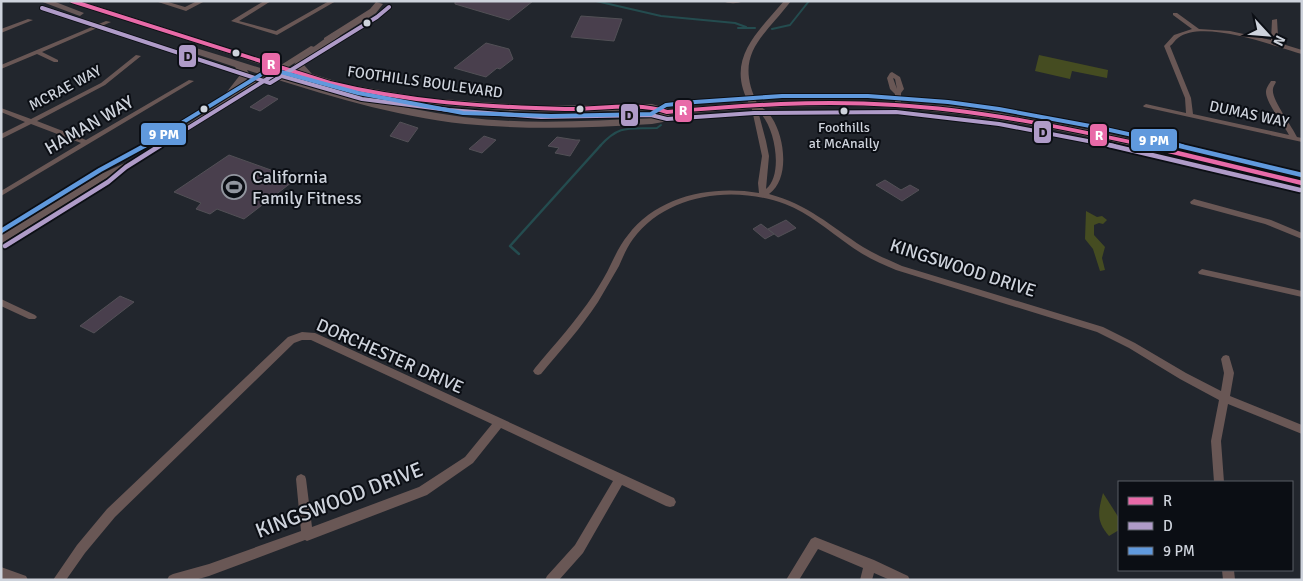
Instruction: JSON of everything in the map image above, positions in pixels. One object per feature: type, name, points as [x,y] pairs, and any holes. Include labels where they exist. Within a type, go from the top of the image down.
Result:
[{"type":"main road","name":"FOOTHILLS BOULEVARD","points":[[44,1],[240,66],[308,77],[364,92],[482,107],[558,110],[652,108],[667,112],[754,104],[808,102],[898,105],[984,114],[1052,125],[1302,183]]},
{"type":"main road","name":"FOOTHILLS BOULEVARD","points":[[71,1],[356,100],[440,117],[495,122],[588,124],[652,121],[660,119],[667,112]]},
{"type":"main road","points":[[754,104],[747,92],[742,77],[744,58],[788,1]]},
{"type":"main road","points":[[1,240],[104,176],[132,162],[366,10],[381,3]]},
{"type":"main road","points":[[104,176],[122,161],[231,93],[337,34],[374,11],[381,3]]},
{"type":"main road","points":[[308,77],[299,65],[300,61],[337,34]]},
{"type":"main road","points":[[231,93],[245,75],[240,66]]},
{"type":"main road","points":[[406,110],[438,109],[450,104]]},
{"type":"main road","points":[[440,117],[451,112],[482,107]]},
{"type":"main road","points":[[588,124],[620,116],[627,108]]},
{"type":"street","points":[[158,1],[186,8],[202,1]]},
{"type":"street","points":[[268,1],[234,21],[277,33],[333,1]]},
{"type":"street","points":[[726,1],[740,1]]},
{"type":"street","points":[[1175,14],[1197,30]]},
{"type":"street","points":[[1,31],[30,20]]},
{"type":"street","points":[[1273,43],[1275,20]]},
{"type":"street","points":[[1,67],[108,22]]},
{"type":"street","points":[[1190,116],[1188,98],[1167,46],[1171,38],[1197,30],[1218,30],[1302,52]]},
{"type":"street","points":[[38,52],[56,61]]},
{"type":"street","name":"MCRAE WAY","points":[[1,137],[103,84],[138,56]]},
{"type":"street","points":[[892,74],[890,78],[893,89],[898,93],[898,105]]},
{"type":"street","name":"HAMAN WAY","points":[[1,194],[191,81]]},
{"type":"street","points":[[1273,82],[1269,90],[1271,101],[1298,139]]},
{"type":"street","points":[[754,104],[769,117],[777,134],[779,148],[778,167],[773,187],[763,195],[760,186],[765,165],[764,149],[762,135],[755,120],[754,104]]},
{"type":"street","name":"DUMAS WAY","points":[[1146,106],[1298,139]]},
{"type":"street","points":[[1,110],[87,143]]},
{"type":"street","name":"KINGSWOOD DRIVE","points":[[538,370],[586,313],[630,237],[644,222],[673,203],[692,196],[740,192],[763,195],[808,212],[873,257],[899,268],[1100,329],[1129,342],[1224,398],[1302,430]]},
{"type":"street","points":[[1194,202],[1268,222],[1302,236]]},
{"type":"street","points":[[1202,272],[1302,294]]},
{"type":"street","points":[[1,302],[32,317]]},
{"type":"street","name":"DORCHESTER DRIVE","points":[[59,580],[81,549],[111,513],[291,340],[302,336],[312,336],[498,424],[670,502]]},
{"type":"street","points":[[1219,481],[1216,441],[1229,372],[1226,359]]},
{"type":"street","name":"KINGSWOOD DRIVE","points":[[173,580],[209,575],[307,534],[424,492],[469,460],[498,424]]},
{"type":"street","points":[[301,479],[307,534]]},
{"type":"street","points":[[551,580],[579,549],[620,479]]},
{"type":"street","points":[[792,580],[815,543],[870,564],[904,580]]},
{"type":"street","points":[[866,580],[870,564]]},
{"type":"street","points":[[1,572],[22,580]]},
{"type":"green space","points":[[1039,55],[1108,70],[1107,78],[1072,71],[1070,79],[1035,71]]},
{"type":"green space","points":[[1086,211],[1097,217],[1102,216],[1107,220],[1103,224],[1094,225],[1094,235],[1105,247],[1102,258],[1105,270],[1100,271],[1093,249],[1085,239]]},
{"type":"green space","points":[[1103,493],[1118,516],[1118,531],[1109,536],[1100,521],[1100,506]]},
{"type":"building","points":[[455,1],[533,1],[509,20],[455,4]]},
{"type":"building","points":[[581,16],[622,19],[614,41],[571,37]]},
{"type":"building","points":[[486,43],[509,49],[513,59],[486,77],[454,68]]},
{"type":"building","points":[[268,95],[278,99],[260,111],[250,107]]},
{"type":"building","points":[[400,122],[418,128],[408,142],[390,136]]},
{"type":"building","points":[[484,136],[496,140],[482,153],[469,149]]},
{"type":"building","points":[[557,137],[580,140],[570,156],[555,153],[559,148],[548,146]]},
{"type":"building","name":"California Family Fitness","points":[[229,155],[296,179],[244,219],[217,209],[210,214],[196,209],[201,203],[174,192]]},
{"type":"building","points":[[885,180],[901,190],[910,185],[919,190],[902,201],[876,185]]},
{"type":"building","points":[[786,220],[796,228],[778,237],[768,229]]},
{"type":"building","points":[[761,224],[774,234],[765,239],[753,229]]},
{"type":"building","points":[[120,296],[134,302],[94,333],[80,326]]},
{"type":"waterway","points":[[596,1],[661,16],[735,23],[746,27]]},
{"type":"waterway","points":[[772,29],[790,25],[809,1]]},
{"type":"waterway","points":[[738,28],[755,28]]},
{"type":"waterway","points":[[601,145],[619,131],[632,128],[657,128],[661,125]]},
{"type":"waterway","points":[[519,254],[510,246],[601,145]]},
{"type":"transit line","name":"R","points":[[72,1],[330,83],[366,92],[427,101],[484,106],[567,109],[652,107],[667,112],[753,105],[840,103],[897,105],[949,110],[1000,117],[1101,136],[1302,183]]},
{"type":"transit line","name":"D","points":[[42,8],[270,83],[377,17],[389,7]]},
{"type":"transit line","points":[[1,231],[270,69],[358,93],[463,113],[551,116],[651,114],[666,105],[810,95],[897,97],[948,102],[999,109],[1101,128],[1302,175]]},
{"type":"transit line","name":"D","points":[[5,246],[108,182],[126,167],[275,74],[362,99],[449,110],[541,117],[651,115],[667,119],[754,113],[839,111],[896,112],[948,117],[999,124],[1099,143],[1300,190]]},
{"type":"place","name":"Foothills at McAnally","points":[[844,111]]},
{"type":"place","name":"California Family Fitness","points":[[234,187]]}]
